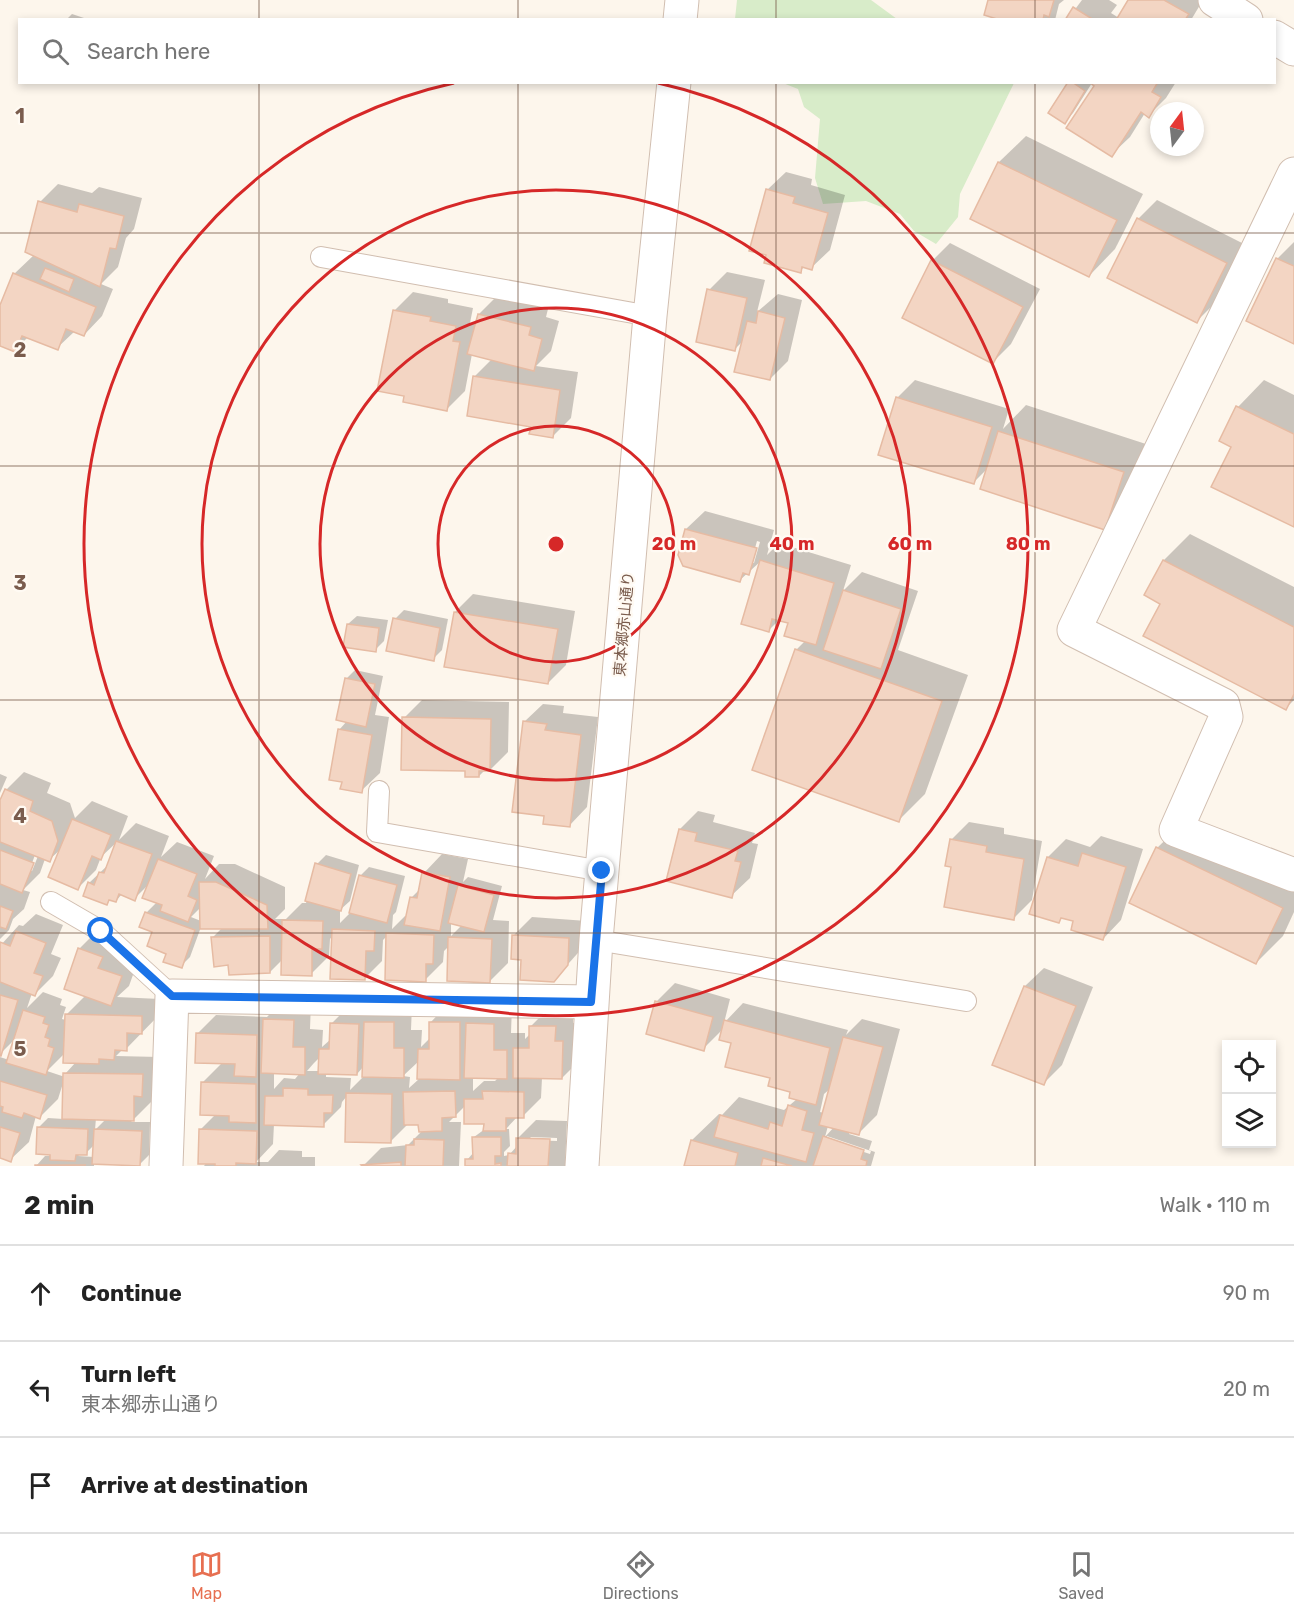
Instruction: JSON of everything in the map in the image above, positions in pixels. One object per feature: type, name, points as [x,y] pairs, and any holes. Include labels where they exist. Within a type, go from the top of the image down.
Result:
[{"type":"street","points":[[680,18],[682,0]]},
{"type":"street","points":[[1215,0],[1243,18]]},
{"type":"street","points":[[1276,38],[1294,49]]},
{"type":"street","name":"東本郷赤山通り","points":[[582,1166],[596,940],[650,316],[674,84]]},
{"type":"street","points":[[1294,174],[1074,630],[1223,705],[1226,717],[1176,830],[1294,875]]},
{"type":"street","points":[[166,1166],[172,996],[591,1002]]},
{"type":"lane","points":[[321,257],[650,316]]},
{"type":"lane","points":[[380,791],[377,832],[602,871]]},
{"type":"lane","points":[[51,902],[101,931],[172,996]]},
{"type":"lane","points":[[596,940],[966,1000]]},
{"type":"green space","points":[[737,0],[871,0],[896,18],[735,18]]},
{"type":"green space","points":[[786,84],[1014,84],[960,194],[958,217],[936,244],[914,231],[900,214],[866,201],[823,204],[815,178],[820,119],[804,107],[798,89]]},
{"type":"building","points":[[988,0],[1054,0],[1049,17],[1044,15],[1043,18],[994,18],[984,15]]},
{"type":"building","points":[[1128,0],[1164,0],[1189,14],[1186,18],[1117,18]]},
{"type":"building","points":[[1073,7],[1091,18],[1066,18]]},
{"type":"building","points":[[1067,84],[1075,84],[1085,91],[1065,124],[1048,113]]},
{"type":"building","points":[[1092,84],[1157,84],[1152,92],[1161,97],[1158,102],[1150,102],[1149,118],[1141,112],[1112,157],[1066,128],[1094,86]]},
{"type":"building","points":[[998,162],[1117,220],[1089,277],[970,219]]},
{"type":"building","points":[[766,189],[795,197],[793,203],[828,213],[812,270],[802,267],[801,273],[764,263],[766,255],[749,251]]},
{"type":"building","points":[[38,201],[77,212],[79,204],[124,216],[116,249],[110,248],[100,287],[25,252]]},
{"type":"building","points":[[1137,218],[1227,263],[1197,323],[1107,278]]},
{"type":"building","points":[[1276,258],[1294,266],[1294,344],[1246,321]]},
{"type":"building","points":[[931,260],[1023,307],[993,364],[902,318]]},
{"type":"building","points":[[45,268],[74,279],[69,292],[40,279]]},
{"type":"building","points":[[13,273],[96,307],[84,336],[66,329],[58,350],[22,336],[15,352],[0,346],[0,305]]},
{"type":"building","points":[[707,289],[747,298],[735,351],[696,342]]},
{"type":"building","points":[[393,310],[431,317],[430,321],[456,326],[453,341],[460,342],[447,411],[403,402],[404,396],[377,391]]},
{"type":"building","points":[[758,311],[785,318],[770,380],[734,372],[747,321],[756,323]]},
{"type":"building","points":[[478,314],[531,327],[529,335],[542,339],[534,371],[467,354]]},
{"type":"building","points":[[473,376],[560,390],[553,438],[529,434],[531,427],[467,416]]},
{"type":"building","points":[[896,397],[992,427],[974,484],[878,455]]},
{"type":"building","points":[[1236,406],[1294,434],[1294,527],[1211,487],[1231,447],[1219,441]]},
{"type":"building","points":[[998,431],[1124,472],[1105,530],[980,489]]},
{"type":"building","points":[[685,529],[757,548],[749,575],[743,573],[740,582],[683,566],[678,555]]},
{"type":"building","points":[[760,560],[834,583],[816,645],[784,636],[788,623],[772,619],[769,632],[741,624]]},
{"type":"building","points":[[1163,560],[1294,627],[1294,694],[1286,710],[1143,636],[1160,604],[1144,595]]},
{"type":"building","points":[[843,590],[901,609],[881,669],[823,650]]},
{"type":"building","points":[[454,612],[558,629],[548,684],[444,667]]},
{"type":"building","points":[[393,618],[440,628],[434,661],[386,651]]},
{"type":"building","points":[[347,624],[379,628],[376,652],[343,647]]},
{"type":"building","points":[[795,649],[942,701],[899,822],[752,770]]},
{"type":"building","points":[[345,678],[375,684],[366,727],[336,720]]},
{"type":"building","points":[[402,717],[491,719],[490,771],[479,771],[479,777],[465,777],[465,771],[401,770]]},
{"type":"building","points":[[523,721],[547,724],[545,730],[581,735],[570,827],[543,824],[544,816],[512,812]]},
{"type":"building","points":[[338,729],[372,735],[362,793],[340,789],[342,782],[329,780]]},
{"type":"building","points":[[5,789],[33,801],[30,811],[52,821],[58,841],[50,862],[0,842],[0,800]]},
{"type":"building","points":[[72,819],[111,835],[101,860],[92,856],[78,890],[48,877]]},
{"type":"building","points":[[679,829],[697,833],[695,841],[738,851],[735,861],[741,862],[732,898],[666,881]]},
{"type":"building","points":[[950,839],[987,846],[986,852],[1024,859],[1014,920],[944,907],[951,867],[945,866]]},
{"type":"building","points":[[116,841],[152,854],[135,901],[119,894],[116,902],[109,900],[107,905],[83,896],[88,882],[94,885],[99,872],[104,873]]},
{"type":"building","points":[[1156,847],[1283,908],[1256,964],[1129,903]]},
{"type":"building","points":[[0,850],[34,863],[22,893],[0,884]]},
{"type":"building","points":[[1082,853],[1126,867],[1103,940],[1071,930],[1073,921],[1061,918],[1059,923],[1029,914],[1047,857],[1078,866]]},
{"type":"building","points":[[158,859],[197,874],[188,896],[197,900],[188,922],[160,911],[162,905],[142,898]]},
{"type":"building","points":[[315,863],[351,874],[341,911],[305,901]]},
{"type":"building","points":[[422,872],[450,877],[440,931],[404,925],[410,897],[417,898]]},
{"type":"building","points":[[359,875],[397,885],[387,923],[349,913]]},
{"type":"building","points":[[199,882],[216,882],[267,905],[268,929],[200,929]]},
{"type":"building","points":[[458,885],[494,895],[484,932],[448,923]]},
{"type":"building","points":[[0,906],[13,911],[6,929],[0,927]]},
{"type":"building","points":[[145,912],[195,930],[182,968],[163,962],[166,954],[147,946],[152,932],[139,927]]},
{"type":"building","points":[[282,920],[323,921],[322,949],[312,949],[312,976],[281,975]]},
{"type":"building","points":[[332,929],[375,931],[374,951],[366,951],[365,980],[330,979]]},
{"type":"building","points":[[16,931],[46,943],[34,973],[43,976],[35,996],[0,982],[0,942],[10,946]]},
{"type":"building","points":[[386,933],[434,935],[433,964],[426,964],[426,982],[385,980]]},
{"type":"building","points":[[512,935],[569,938],[568,965],[554,982],[520,980],[521,960],[511,959]]},
{"type":"building","points":[[270,936],[270,973],[229,975],[228,965],[214,967],[211,937]]},
{"type":"building","points":[[448,937],[492,939],[490,983],[447,981]]},
{"type":"building","points":[[78,948],[103,957],[98,968],[122,976],[111,1006],[64,989]]},
{"type":"building","points":[[1024,986],[1076,1006],[1044,1085],[992,1065]]},
{"type":"building","points":[[0,995],[18,1000],[1,1056],[0,1056]]},
{"type":"building","points":[[655,1001],[713,1017],[704,1051],[646,1034]]},
{"type":"building","points":[[23,1010],[45,1017],[43,1023],[49,1025],[45,1037],[50,1039],[48,1046],[54,1048],[46,1075],[6,1063]]},
{"type":"building","points":[[65,1014],[142,1016],[142,1034],[127,1033],[127,1051],[115,1050],[114,1060],[99,1059],[99,1064],[63,1063]]},
{"type":"building","points":[[263,1019],[294,1020],[293,1047],[305,1047],[305,1075],[261,1073]]},
{"type":"building","points":[[724,1020],[830,1048],[816,1105],[789,1098],[790,1092],[768,1086],[770,1078],[725,1067],[731,1043],[719,1040]]},
{"type":"building","points":[[364,1022],[394,1022],[394,1048],[404,1048],[404,1078],[362,1077]]},
{"type":"building","points":[[429,1022],[460,1022],[460,1080],[417,1079],[418,1049],[429,1049]]},
{"type":"building","points":[[330,1023],[359,1024],[357,1075],[318,1074],[319,1049],[329,1049]]},
{"type":"building","points":[[466,1023],[494,1024],[494,1050],[507,1050],[507,1079],[464,1078]]},
{"type":"building","points":[[529,1026],[556,1026],[555,1041],[563,1041],[562,1079],[513,1078],[513,1048],[529,1048]]},
{"type":"building","points":[[196,1033],[257,1035],[256,1077],[234,1076],[235,1064],[195,1063]]},
{"type":"building","points":[[843,1037],[883,1047],[859,1135],[819,1125]]},
{"type":"building","points":[[63,1073],[143,1074],[142,1097],[134,1096],[134,1121],[62,1119]]},
{"type":"building","points":[[0,1081],[47,1095],[40,1119],[24,1113],[22,1118],[2,1112]]},
{"type":"building","points":[[201,1082],[256,1084],[256,1123],[229,1122],[229,1116],[200,1115]]},
{"type":"building","points":[[283,1088],[308,1089],[308,1095],[333,1095],[332,1113],[324,1113],[324,1127],[264,1125],[265,1096],[283,1096]]},
{"type":"building","points":[[455,1091],[456,1117],[442,1118],[442,1131],[419,1132],[418,1125],[404,1125],[403,1092]]},
{"type":"building","points":[[482,1091],[524,1092],[524,1118],[506,1118],[506,1131],[483,1131],[484,1124],[464,1124],[464,1099],[483,1099]]},
{"type":"building","points":[[346,1093],[392,1094],[391,1143],[345,1142]]},
{"type":"building","points":[[788,1105],[807,1111],[802,1130],[814,1133],[806,1162],[714,1137],[720,1115],[768,1129],[770,1122],[782,1126]]},
{"type":"building","points":[[0,1127],[20,1133],[11,1162],[0,1158]]},
{"type":"building","points":[[37,1127],[88,1129],[87,1155],[76,1155],[75,1161],[50,1160],[50,1155],[36,1154]]},
{"type":"building","points":[[94,1129],[142,1131],[140,1166],[92,1164]]},
{"type":"building","points":[[199,1129],[257,1131],[256,1164],[236,1163],[236,1166],[215,1166],[215,1164],[198,1164]]},
{"type":"building","points":[[823,1136],[864,1150],[861,1159],[867,1161],[866,1166],[813,1166]]},
{"type":"building","points":[[472,1137],[501,1137],[501,1156],[495,1156],[495,1164],[501,1163],[501,1166],[465,1166],[465,1159],[473,1159]]},
{"type":"building","points":[[516,1138],[550,1139],[548,1166],[507,1166],[508,1153],[516,1154]]},
{"type":"building","points":[[414,1139],[444,1140],[443,1166],[405,1166],[406,1145],[414,1145]]},
{"type":"building","points":[[691,1140],[738,1153],[735,1166],[684,1166]]},
{"type":"building","points":[[763,1158],[792,1166],[761,1166]]},
{"type":"building","points":[[401,1162],[401,1166],[361,1165]]},
{"type":"building","points":[[35,1165],[86,1165],[35,1166]]},
{"type":"route","points":[[101,931],[172,996],[591,1002],[602,871]]}]
